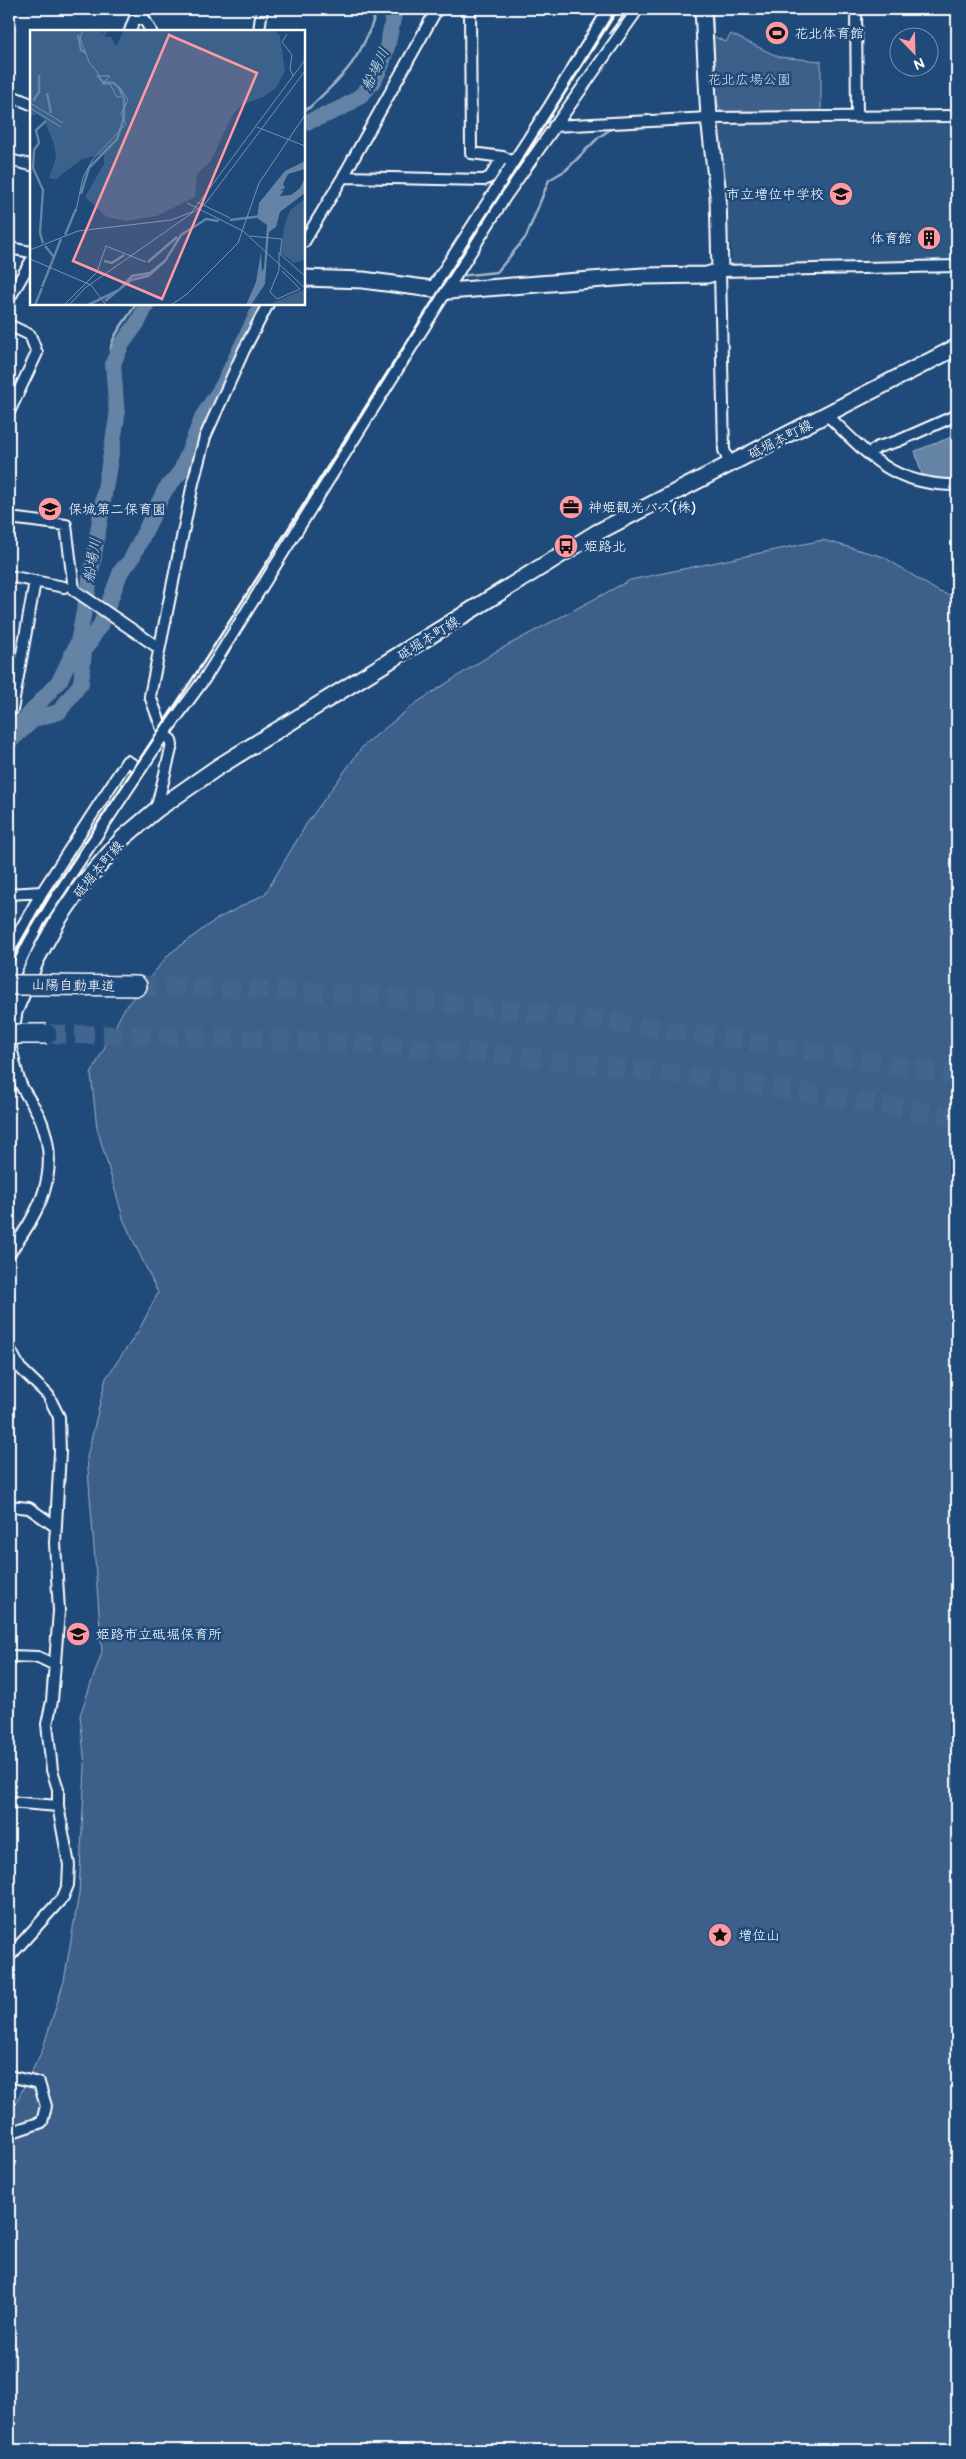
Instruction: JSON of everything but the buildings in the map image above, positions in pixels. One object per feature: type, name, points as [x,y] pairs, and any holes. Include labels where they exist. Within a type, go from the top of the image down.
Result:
[{"type":"highway","name":"山陽自動車道","points":[[9,985],[137,986]]},
{"type":"highway","points":[[9,1034],[47,1034]]},
{"type":"main road","points":[[305,278],[364,280],[448,291],[644,276],[707,275],[720,271],[718,195],[709,118],[703,9]]},
{"type":"main road","name":"砥堀本町線","points":[[9,1043],[14,1012],[36,960],[58,920],[82,885],[123,838],[156,810],[218,768],[596,533],[957,347]]},
{"type":"street","points":[[259,30],[262,9]]},
{"type":"street","points":[[305,240],[343,177],[437,9]]},
{"type":"street","points":[[470,9],[471,153],[503,157],[513,162]]},
{"type":"street","points":[[431,290],[609,9]]},
{"type":"street","points":[[14,1012],[12,992],[15,972],[39,922],[164,734],[205,678],[505,197],[554,126],[621,36],[638,9]]},
{"type":"street","points":[[856,9],[857,116]]},
{"type":"street","points":[[130,30],[134,20],[142,13],[150,30]]},
{"type":"street","points":[[9,95],[30,104]]},
{"type":"street","points":[[554,126],[709,118],[957,116]]},
{"type":"street","points":[[343,177],[484,180],[490,178],[503,157]]},
{"type":"street","points":[[9,160],[30,165]]},
{"type":"street","points":[[9,248],[30,252]]},
{"type":"street","points":[[9,299],[30,263]]},
{"type":"street","points":[[730,464],[724,450],[720,271],[957,266]]},
{"type":"street","points":[[156,810],[172,745],[171,740],[164,734],[150,696],[193,483],[205,437],[244,350],[267,305]]},
{"type":"street","points":[[9,325],[30,335],[37,353],[9,412]]},
{"type":"street","points":[[827,415],[868,454],[897,474],[916,482],[957,484]]},
{"type":"street","points":[[868,454],[878,447],[898,441],[957,416]]},
{"type":"street","points":[[9,518],[66,525],[69,588]]},
{"type":"street","points":[[9,576],[69,588],[96,604],[159,648]]},
{"type":"street","points":[[12,710],[35,581]]},
{"type":"street","points":[[9,950],[42,892],[127,762],[141,769]]},
{"type":"street","points":[[9,894],[42,892]]},
{"type":"street","points":[[9,1043],[15,1056],[20,1084],[42,1122],[46,1138],[49,1169],[46,1189],[40,1206],[9,1254]]},
{"type":"street","points":[[9,1348],[20,1368],[48,1395],[59,1417],[60,1452],[56,1527],[59,1611],[52,1701],[47,1724],[52,1770],[58,1789],[58,1806],[69,1865],[68,1885],[63,1897],[9,1957]]},
{"type":"street","points":[[9,1506],[29,1508],[56,1527]]},
{"type":"street","points":[[9,1656],[38,1657],[55,1665]]},
{"type":"street","points":[[9,1802],[58,1806]]},
{"type":"street","points":[[9,2076],[39,2083],[46,2106],[42,2122],[9,2133]]},
{"type":"shaded area","name":"市立増位中学校","points":[[723,124],[957,124],[957,260],[881,260],[738,266],[732,261],[718,128]]},
{"type":"shaded area","points":[[957,435],[957,480],[923,478],[915,451]]},
{"type":"green space","name":"花北広場公園","points":[[731,34],[779,57],[821,61],[821,112],[721,112],[717,102],[713,36],[726,42]]},
{"type":"green space","points":[[823,540],[884,557],[939,592],[957,597],[957,2450],[9,2450],[9,2116],[42,2051],[64,1981],[79,1893],[85,1766],[80,1715],[102,1652],[87,1457],[106,1378],[139,1330],[158,1293],[124,1221],[97,1128],[91,1074],[124,1009],[169,954],[215,920],[265,894],[307,823],[363,746],[416,703],[495,652],[630,580]]},
{"type":"waterway","points":[[305,110],[322,96],[343,74],[359,53],[377,9]]},
{"type":"waterway","name":"船場川","points":[[305,123],[347,105],[372,84],[385,54],[395,9]]},
{"type":"waterway","points":[[712,9],[714,79]]},
{"type":"waterway","points":[[459,276],[497,272],[526,237],[549,180],[566,170],[599,137],[614,127]]},
{"type":"waterway","points":[[328,271],[362,273]]},
{"type":"waterway","points":[[113,363],[111,355],[113,340],[135,305]]},
{"type":"waterway","name":"船場川","points":[[23,721],[60,680],[78,642],[117,417],[113,363],[122,344],[138,322],[146,305]]},
{"type":"waterway","points":[[9,742],[34,719],[59,712],[81,683],[84,651],[101,624],[121,571],[131,560],[165,490],[181,471],[203,416],[223,385],[262,305]]},
{"type":"tunnel","points":[[137,986],[333,993],[511,1010],[735,1040],[957,1076]]},
{"type":"tunnel","points":[[47,1034],[254,1039],[461,1051],[710,1079],[834,1097],[957,1118]]},
{"type":"railway","points":[[9,970],[21,944],[51,894],[205,660],[618,9]]},
{"type":"railway","points":[[610,33],[628,9]]},
{"type":"place","name":"花北体育館","points":[[777,33]]},
{"type":"place","name":"市立増位中学校","points":[[841,194]]},
{"type":"place","name":"体育館","points":[[929,238]]},
{"type":"place","name":"神姫観光バス(株)","points":[[571,507]]},
{"type":"place","name":"保城第二保育園","points":[[50,509]]},
{"type":"place","name":"姫路北","points":[[566,546]]},
{"type":"place","name":"姫路市立砥堀保育所","points":[[78,1634]]},
{"type":"place","name":"増位山","points":[[720,1935]]}]
